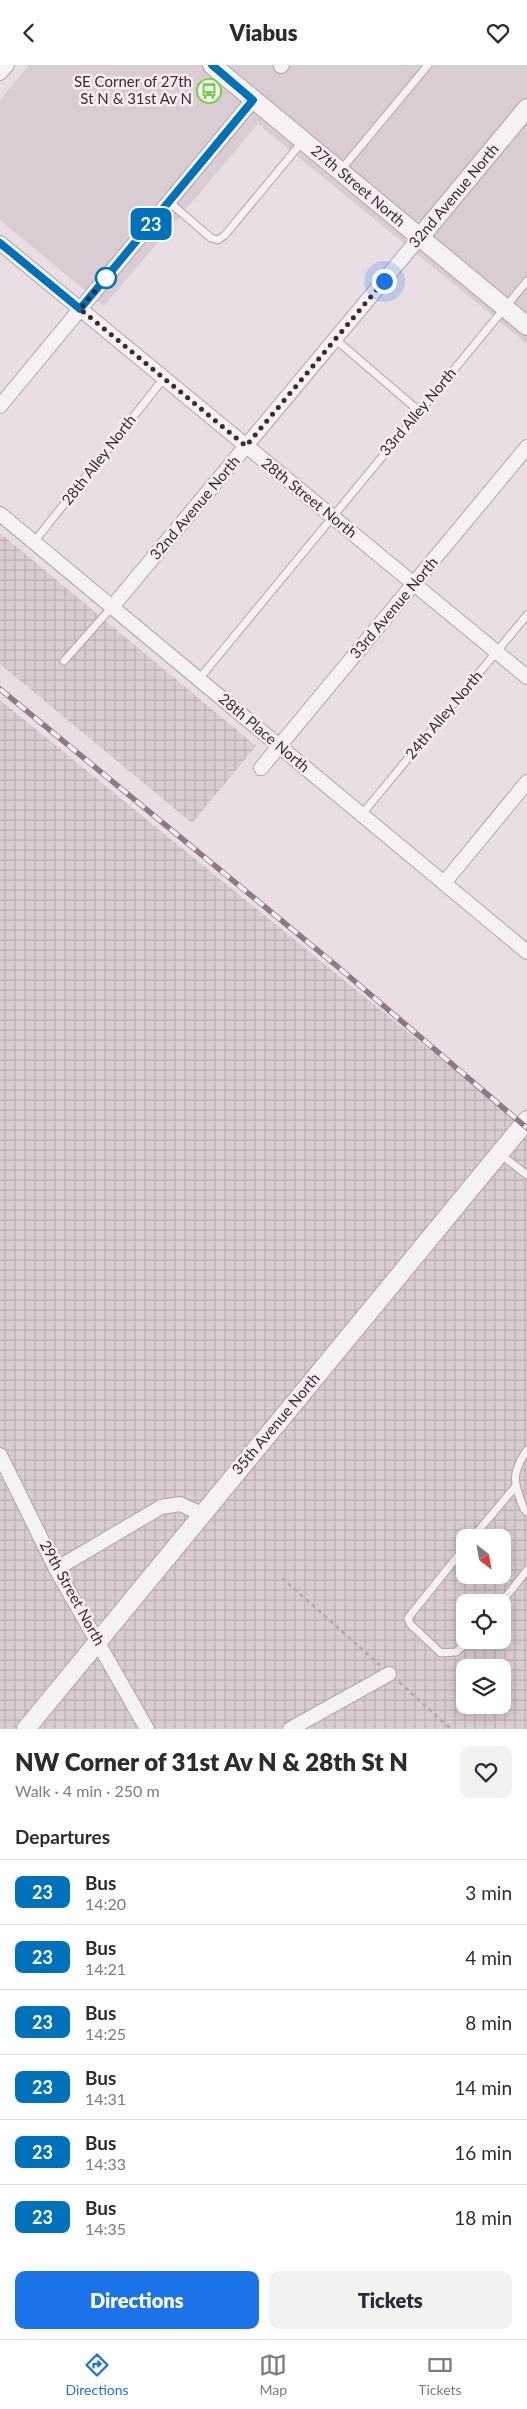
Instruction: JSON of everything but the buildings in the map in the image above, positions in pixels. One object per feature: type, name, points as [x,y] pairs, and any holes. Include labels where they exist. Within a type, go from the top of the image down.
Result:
[{"type":"street","points":[[0,73],[7,65]]},
{"type":"street","name":"27th Street North","points":[[212,65],[527,326]]},
{"type":"street","points":[[0,406],[253,100]]},
{"type":"street","name":"32nd Avenue North","points":[[112,607],[527,108]]},
{"type":"street","name":"28th Street North","points":[[0,243],[527,677]]},
{"type":"street","name":"33rd Avenue North","points":[[261,769],[527,447]]},
{"type":"street","name":"28th Place North","points":[[0,514],[526,950]]},
{"type":"street","points":[[444,883],[527,782]]},
{"type":"street","name":"35th Avenue North","points":[[26,1729],[98,1639],[527,1120]]},
{"type":"street","name":"29th Street North","points":[[0,1455],[56,1569],[98,1639],[147,1729]]},
{"type":"street","points":[[56,1569],[161,1507],[180,1504],[202,1514]]},
{"type":"street","points":[[290,1729],[390,1674]]},
{"type":"lane","points":[[340,171],[428,65]]},
{"type":"lane","points":[[169,203],[211,238],[218,239],[225,235],[303,141]]},
{"type":"lane","name":"33rd Alley North","points":[[332,517],[527,281]]},
{"type":"lane","points":[[335,339],[419,411]]},
{"type":"lane","name":"28th Alley North","points":[[34,542],[164,378]]},
{"type":"lane","points":[[198,679],[332,517]]},
{"type":"lane","points":[[64,661],[112,607]]},
{"type":"lane","name":"24th Alley North","points":[[362,815],[527,615]]},
{"type":"lane","points":[[499,1153],[527,1175]]},
{"type":"lane","points":[[527,1450],[516,1466],[515,1487],[527,1512]]},
{"type":"lane","points":[[480,1529],[515,1487]]},
{"type":"lane","points":[[456,1558],[408,1618],[410,1624],[441,1653],[456,1653],[460,1649]]},
{"type":"lane","points":[[507,1594],[527,1570]]},
{"type":"path","points":[[282,1578],[451,1729]]},
{"type":"shaded area","points":[[29,65],[527,65],[527,344],[258,124],[104,306],[0,220],[0,100]]},
{"type":"shaded area","points":[[0,533],[256,746],[192,823],[0,664]]},
{"type":"shaded area","points":[[0,700],[527,1129],[527,1729],[0,1729]]},
{"type":"railway","points":[[0,689],[338,967],[527,1128]]},
{"type":"bus line","name":"23","points":[[0,243],[80,309],[253,100],[212,65]]},
{"type":"place","name":"SE Corner of 27th St N & 31st Av N","points":[[209,91]]},
{"type":"route","points":[[106,278],[80,309],[246,446],[384,281]]}]
